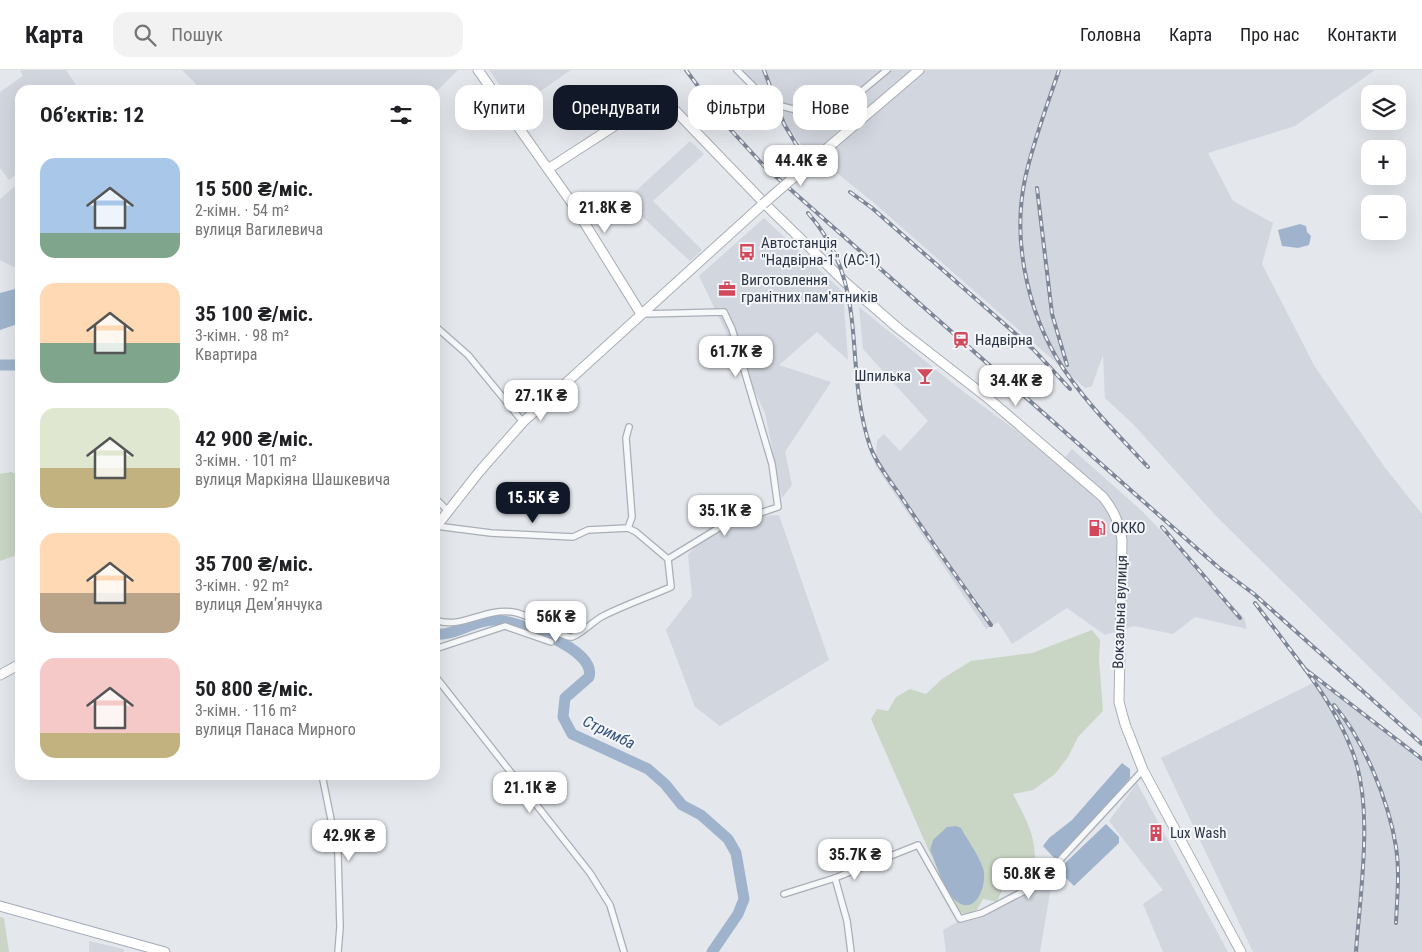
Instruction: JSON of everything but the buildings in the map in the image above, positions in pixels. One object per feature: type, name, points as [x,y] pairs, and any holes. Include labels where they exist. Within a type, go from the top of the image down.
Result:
[{"type":"main road","points":[[478,70],[548,169],[641,314]]},
{"type":"main road","points":[[440,522],[479,472],[523,422],[654,301],[918,70]]},
{"type":"main road","name":"Вокзальна вулиця","points":[[548,169],[653,101],[668,103],[831,269],[899,329],[989,400],[1098,492],[1113,509],[1119,523],[1122,540],[1119,702],[1124,724],[1143,770],[1241,952]]},
{"type":"main road","points":[[0,675],[15,667]]},
{"type":"main road","points":[[0,906],[148,950],[165,952]]},
{"type":"street","points":[[738,70],[762,95],[781,106],[824,117],[839,110],[887,70]]},
{"type":"street","points":[[641,314],[724,312],[732,330],[772,464],[778,507],[722,526],[668,559]]},
{"type":"street","points":[[440,330],[468,354],[523,422]]},
{"type":"street","points":[[628,528],[632,517],[626,438],[629,427]]},
{"type":"street","points":[[440,503],[448,511]]},
{"type":"street","points":[[440,527],[491,533],[573,537],[588,530],[628,528],[636,532],[668,559],[671,587],[602,616],[573,637],[566,637],[545,624],[515,612],[486,613],[456,623],[440,621]]},
{"type":"street","points":[[440,647],[505,626],[551,642]]},
{"type":"street","points":[[440,682],[590,873],[610,905],[624,952]]},
{"type":"street","points":[[784,894],[835,878],[918,845],[960,919],[982,913],[1030,888],[1059,861],[1138,773],[1143,770]]},
{"type":"street","points":[[323,780],[338,854],[338,952]]},
{"type":"street","points":[[835,878],[847,921],[851,952]]},
{"type":"shaded area","points":[[20,70],[66,70],[76,85],[15,85],[15,175],[9,180],[0,168],[0,92],[23,76]]},
{"type":"shaded area","points":[[182,70],[458,70],[440,88],[440,85],[197,85]]},
{"type":"shaded area","points":[[489,70],[571,70],[543,89],[543,85],[500,85]]},
{"type":"shaded area","points":[[735,70],[1375,70],[1295,126],[1208,153],[1233,201],[1273,223],[1262,264],[1315,367],[1386,469],[1422,514],[1422,719],[1217,517],[1134,425],[1105,398],[1103,355],[1092,386],[1085,388],[874,203],[801,144],[783,124],[783,85],[748,85]]},
{"type":"shaded area","points":[[690,141],[704,154],[653,201],[702,250],[690,261],[625,201]]},
{"type":"shaded area","points":[[15,186],[15,268],[0,260],[0,199]]},
{"type":"shaded area","points":[[764,218],[843,292],[848,360],[817,332],[779,365],[831,382],[785,452],[792,485],[782,498],[765,413],[699,276]]},
{"type":"shaded area","points":[[859,307],[956,386],[1060,463],[1072,449],[1142,511],[1244,618],[1247,629],[1195,617],[1173,634],[1134,626],[1105,635],[1067,608],[1012,644],[998,622],[986,629],[875,465],[877,440],[884,434],[900,451],[928,421],[863,349]]},
{"type":"shaded area","points":[[779,515],[829,660],[720,726],[695,707],[666,630],[692,596],[688,555],[715,520]]},
{"type":"shaded area","points":[[1319,680],[1422,761],[1422,952],[1253,952],[1161,758]]},
{"type":"shaded area","points":[[1137,783],[1228,952],[1163,952],[1143,904],[1163,890],[1109,821]]},
{"type":"shaded area","points":[[1052,881],[1040,952],[946,952],[943,930],[1021,887]]},
{"type":"shaded area","points":[[89,941],[123,949],[124,952],[89,952]]},
{"type":"green space","points":[[11,472],[15,473],[15,556],[0,561],[0,474]]},
{"type":"green space","points":[[1092,630],[1100,640],[1099,659],[1103,711],[1078,737],[1068,757],[1055,774],[1033,790],[1013,794],[1032,836],[1035,855],[1035,881],[1009,881],[1004,885],[997,902],[983,899],[972,919],[954,908],[871,719],[877,709],[888,711],[896,697],[910,689],[926,694],[942,679],[971,661],[1032,653]]},
{"type":"green space","points":[[0,917],[4,918],[9,952],[0,952]]},
{"type":"water","points":[[1300,224],[1306,226],[1307,232],[1311,236],[1309,245],[1298,248],[1282,246],[1278,230]]},
{"type":"water","points":[[15,289],[15,325],[0,330],[0,293]]},
{"type":"water","points":[[1122,763],[1130,769],[1130,778],[1057,861],[1043,846],[1049,838],[1072,820]]},
{"type":"water","points":[[1106,824],[1119,837],[1119,843],[1074,886],[1062,874],[1062,866]]},
{"type":"water","points":[[956,826],[961,828],[983,868],[984,882],[982,890],[975,902],[969,905],[963,905],[951,896],[930,850],[933,840],[947,827]]},
{"type":"waterway","name":"Стримба","points":[[0,365],[15,365]]},
{"type":"waterway","name":"Стримба","points":[[440,634],[450,633],[479,622],[505,621],[553,638],[581,656],[588,667],[589,677],[565,698],[563,717],[572,734],[648,769],[665,784],[682,805],[701,815],[728,839],[736,853],[744,899],[738,914],[712,952]]},
{"type":"railway","points":[[686,70],[730,129],[764,166],[1218,567],[1254,594],[1422,744]]},
{"type":"railway","points":[[764,70],[784,124],[802,154]]},
{"type":"railway","points":[[1059,70],[1028,165],[1021,204],[1020,230],[1027,283],[1034,309],[1056,357],[1098,413],[1148,467]]},
{"type":"railway","points":[[1037,188],[1052,314],[1067,365]]},
{"type":"railway","points":[[850,192],[872,208],[1033,349],[1070,389]]},
{"type":"railway","points":[[808,213],[828,241],[841,269],[848,297],[862,415],[873,453],[936,548],[991,625]]},
{"type":"railway","points":[[1162,527],[1240,618]]},
{"type":"railway","points":[[1255,603],[1305,669],[1422,759]]},
{"type":"railway","points":[[1305,669],[1325,697],[1336,717],[1347,738],[1358,770],[1364,821],[1364,849],[1356,952]]},
{"type":"railway","points":[[1334,705],[1345,719],[1365,753],[1388,811],[1393,829],[1398,866],[1396,923]]},
{"type":"place","name":"Автостанція \"Надвірна-1\" (АС-1)","points":[[747,252]]},
{"type":"place","name":"Виготовлення гранітних пам'ятників","points":[[727,289]]},
{"type":"place","name":"Надвірна","points":[[961,340]]},
{"type":"place","name":"Шпилька","points":[[925,376]]},
{"type":"place","name":"ОККО","points":[[1097,528]]},
{"type":"place","name":"Lux Wash","points":[[1156,833]]}]
